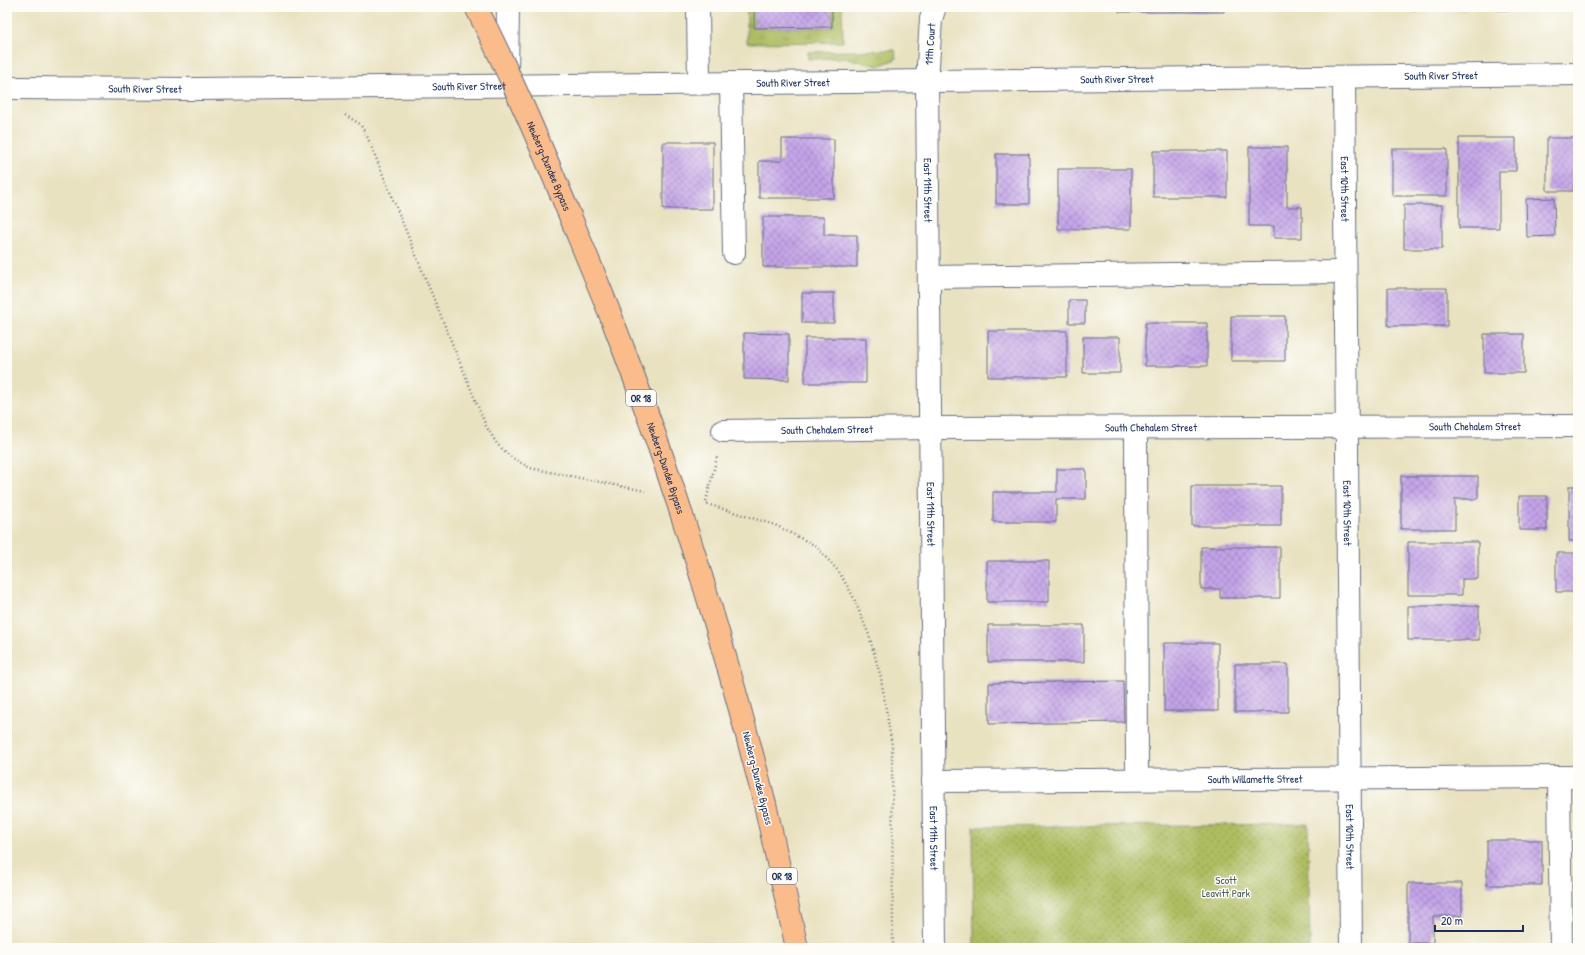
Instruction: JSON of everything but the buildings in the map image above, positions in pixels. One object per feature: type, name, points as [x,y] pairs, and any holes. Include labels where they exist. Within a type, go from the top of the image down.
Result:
[{"type":"highway","name":"Newberg-Dundee Bypass","points":[[476,7],[502,59],[560,190],[620,340],[685,524],[741,710],[766,804],[798,948]]},
{"type":"street","points":[[506,85],[508,7]]},
{"type":"street","points":[[698,7],[699,83]]},
{"type":"street","name":"11th Court","points":[[927,80],[931,19],[934,7]]},
{"type":"street","name":"South River Street","points":[[7,88],[152,89],[1578,74]]},
{"type":"street","name":"East 10th Street","points":[[1344,77],[1351,948]]},
{"type":"street","name":"East 11th Street","points":[[927,80],[935,948]]},
{"type":"street","points":[[731,83],[734,253]]},
{"type":"street","points":[[929,277],[1345,272]]},
{"type":"street","name":"South Chehalem Street","points":[[723,431],[931,428],[1578,426]]},
{"type":"street","points":[[1136,428],[1137,779]]},
{"type":"street","points":[[1560,948],[1569,777]]},
{"type":"street","name":"South Willamette Street","points":[[933,781],[1569,777]]},
{"type":"path","points":[[344,115],[360,124],[367,136],[486,426],[497,444],[511,457],[530,468],[652,493]]},
{"type":"path","points":[[723,431],[705,503],[775,525],[816,546],[839,572],[853,596],[869,635],[881,678],[892,746],[893,948]]},
{"type":"green space","points":[[747,7],[754,7],[754,28],[832,27],[832,7],[842,7],[843,42],[747,43]]},
{"type":"green space","points":[[895,50],[896,59],[878,66],[847,58],[808,59],[808,52]]},
{"type":"green space","name":"Scott Leavitt Park","points":[[1308,824],[1310,948],[974,948],[973,827]]}]
